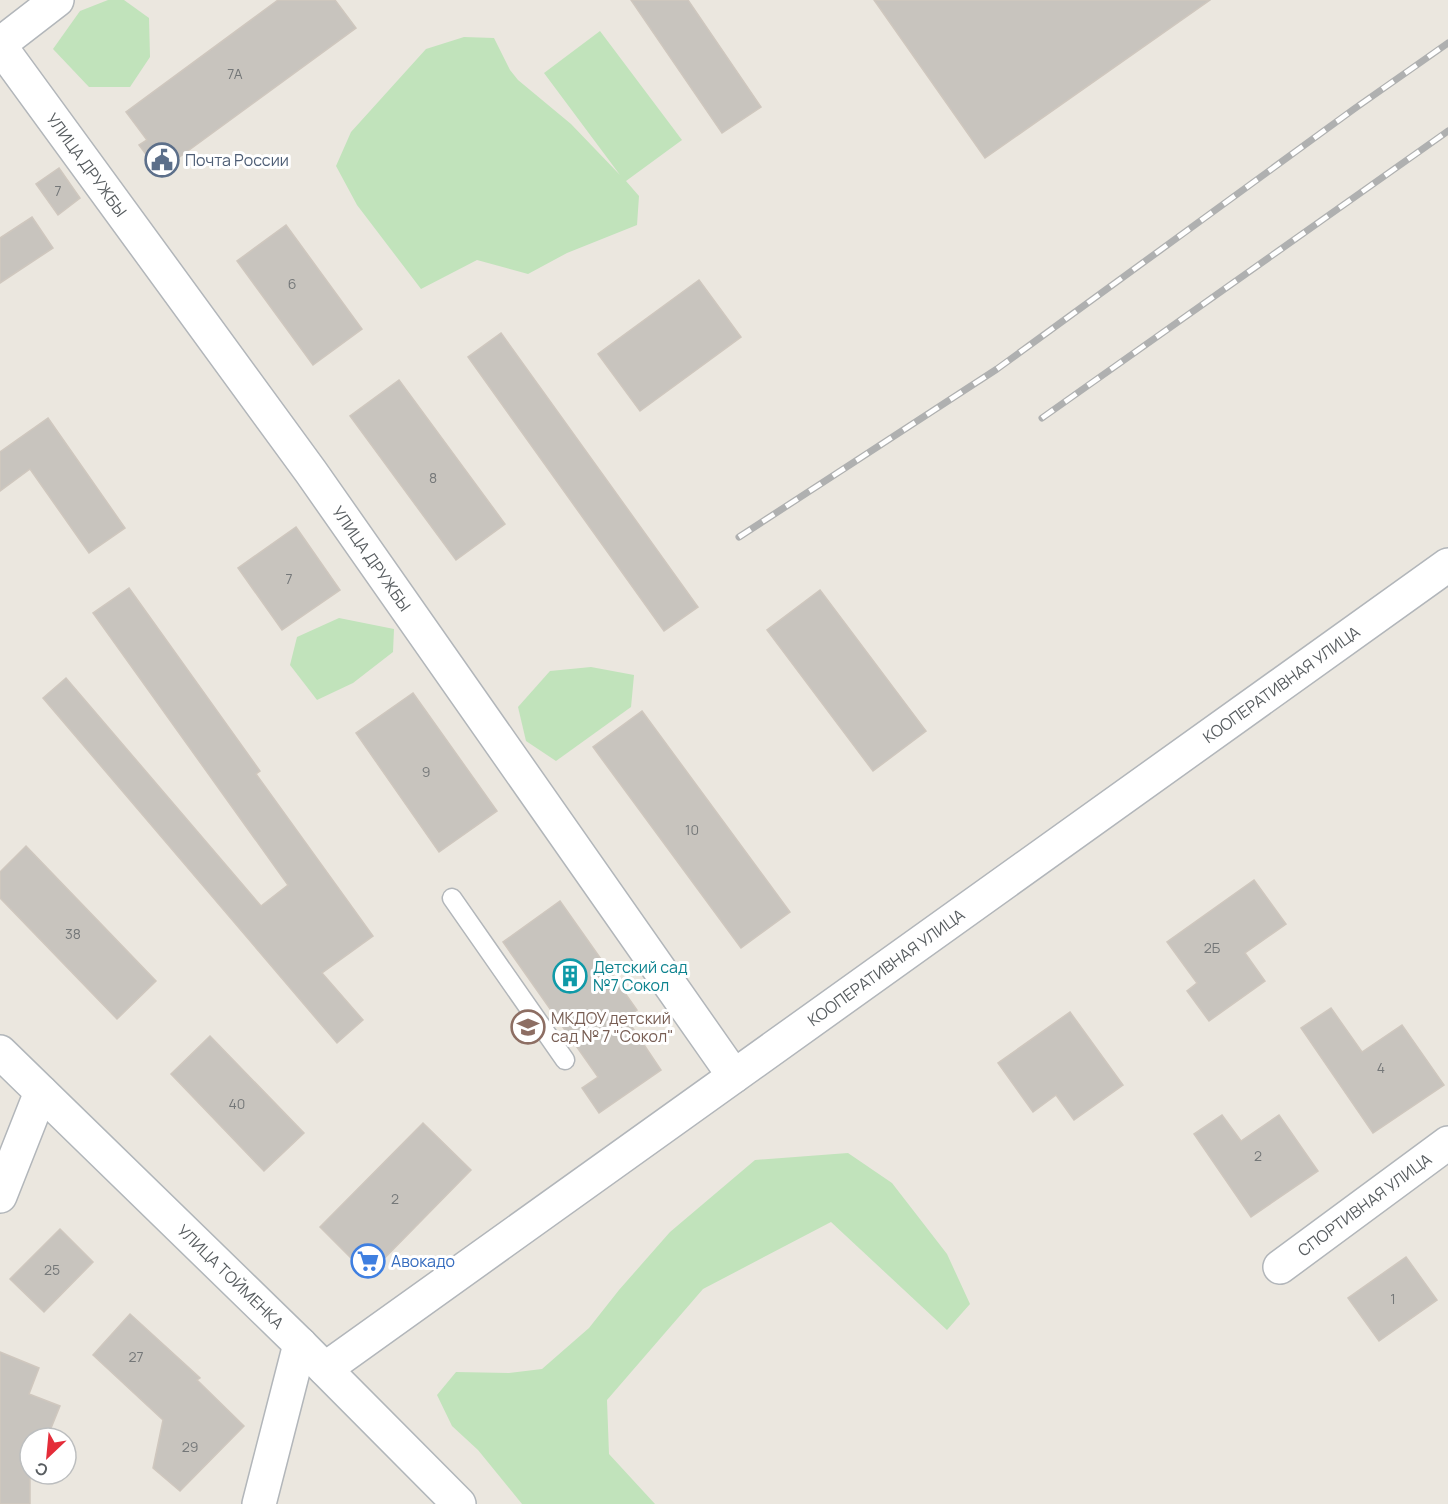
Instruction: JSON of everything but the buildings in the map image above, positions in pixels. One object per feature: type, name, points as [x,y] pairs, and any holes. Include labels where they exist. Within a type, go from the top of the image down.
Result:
[{"type":"street","points":[[0,45],[57,0]]},
{"type":"street","name":"УЛИЦА ДРУЖБЫ","points":[[0,45],[311,472],[734,1076]]},
{"type":"street","name":"КООПЕРАТИВНАЯ УЛИЦА","points":[[325,1369],[1447,567]]},
{"type":"street","name":"УЛИЦА ТОЙМЕНКА","points":[[0,1052],[300,1344],[459,1504]]},
{"type":"street","points":[[0,1196],[41,1092]]},
{"type":"street","name":"СПОРТИВНАЯ УЛИЦА","points":[[1280,1267],[1448,1143]]},
{"type":"street","points":[[259,1504],[300,1344]]},
{"type":"lane","points":[[452,898],[565,1060]]},
{"type":"green space","points":[[108,0],[124,0],[149,18],[150,57],[130,87],[89,87],[53,49],[80,11]]},
{"type":"green space","points":[[600,31],[682,140],[626,181],[639,196],[637,225],[567,253],[528,274],[477,260],[421,289],[357,205],[336,166],[351,132],[426,49],[464,37],[494,38],[510,70],[518,80],[571,124],[620,175],[544,73]]},
{"type":"green space","points":[[339,618],[394,629],[393,652],[353,683],[317,700],[290,665],[297,637]]},
{"type":"green space","points":[[591,667],[634,675],[631,707],[556,761],[526,741],[518,707],[550,671]]},
{"type":"green space","points":[[848,1153],[892,1183],[947,1254],[970,1304],[947,1330],[831,1222],[703,1289],[607,1400],[609,1454],[655,1504],[522,1504],[478,1450],[452,1426],[437,1395],[456,1372],[509,1373],[542,1369],[589,1328],[670,1232],[755,1160]]},
{"type":"railway","points":[[739,537],[997,369],[1448,43]]},
{"type":"railway","points":[[1042,418],[1448,131]]},
{"type":"place","name":"Почта России","points":[[162,160]]},
{"type":"place","name":"Детский сад №7 Сокол","points":[[570,976]]},
{"type":"place","name":"МКДОУ детский сад № 7 \"Сокол\"","points":[[528,1027]]},
{"type":"place","name":"Авокадо","points":[[368,1261]]}]
